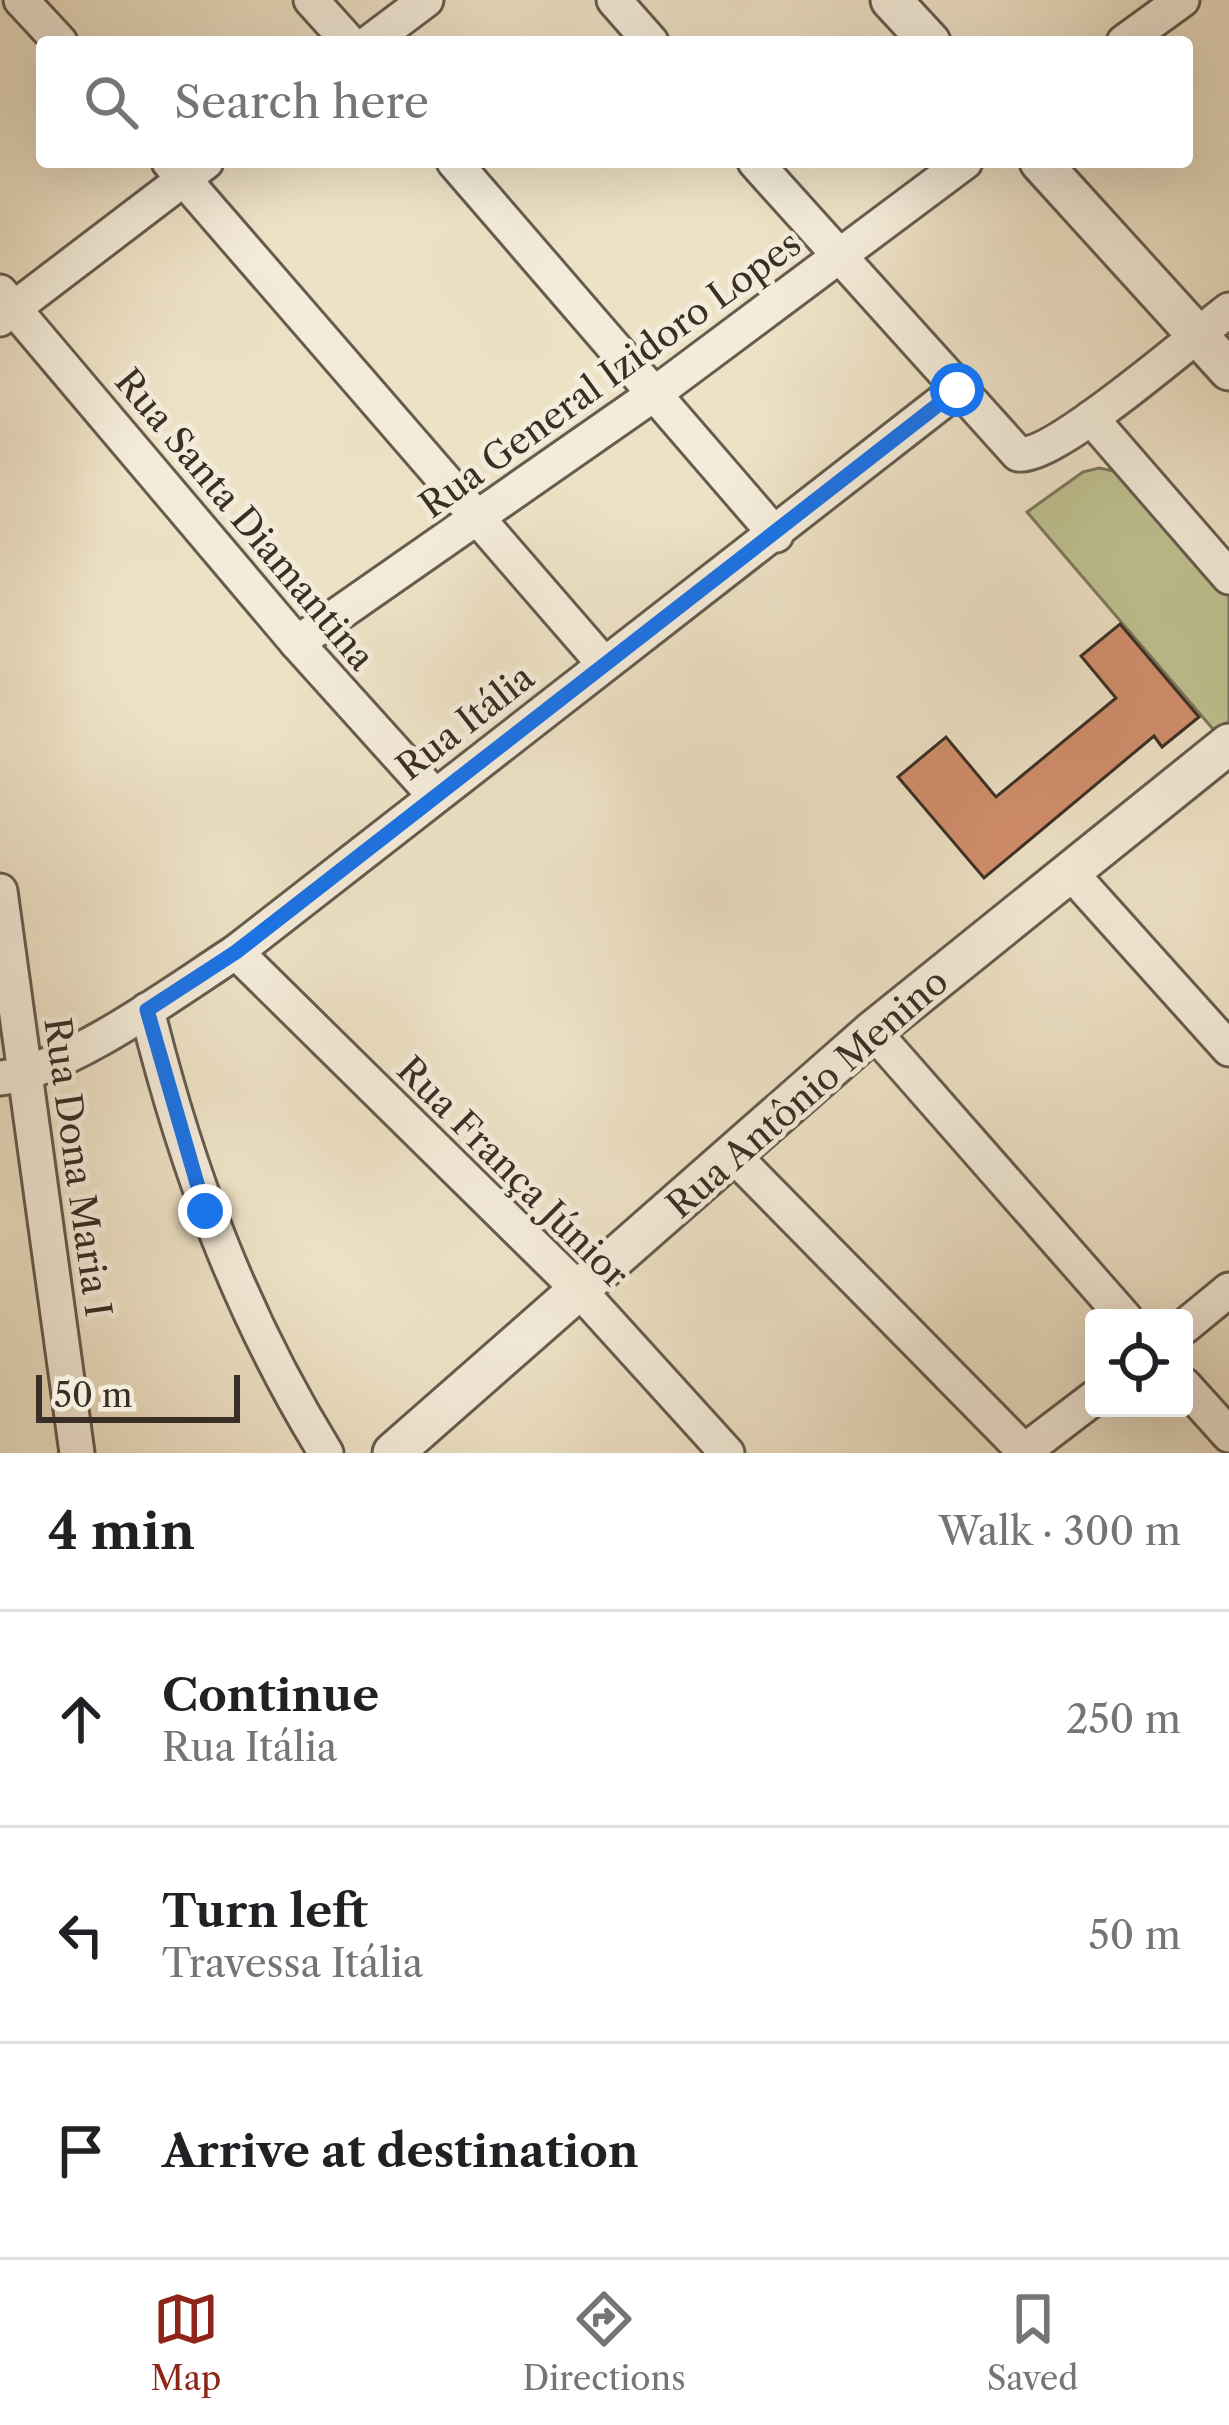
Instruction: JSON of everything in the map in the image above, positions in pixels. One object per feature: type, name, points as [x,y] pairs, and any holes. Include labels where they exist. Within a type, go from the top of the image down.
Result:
[{"type":"street","points":[[21,0],[54,36]]},
{"type":"street","points":[[311,0],[344,36]]},
{"type":"street","points":[[378,36],[426,0]]},
{"type":"street","points":[[614,0],[645,36]]},
{"type":"street","points":[[891,0],[924,36]]},
{"type":"street","points":[[1132,36],[1182,0]]},
{"type":"street","points":[[5,306],[187,168],[604,664]]},
{"type":"street","points":[[459,168],[776,535]]},
{"type":"street","points":[[760,168],[957,390],[1023,455],[1035,454],[1091,418],[1229,310]]},
{"type":"street","name":"Rua General Izidoro Lopes","points":[[297,644],[657,392],[957,168]]},
{"type":"street","points":[[1045,168],[1229,370]]},
{"type":"street","name":"Rua Santa Diamantina","points":[[5,306],[297,644],[434,794]]},
{"type":"street","name":"Rua Itália","points":[[13,1077],[147,1010],[236,952],[957,390]]},
{"type":"street","points":[[1091,418],[1229,578]]},
{"type":"street","name":"Rua Antônio Menino","points":[[393,1453],[873,1031],[1229,743]]},
{"type":"street","points":[[1070,872],[1229,1049]]},
{"type":"street","name":"Rua Dona Maria I","points":[[0,891],[13,1077],[77,1453]]},
{"type":"street","name":"Rua França Júnior","points":[[236,952],[580,1291],[728,1453]]},
{"type":"street","points":[[147,1010],[205,1211],[246,1308],[326,1453]]},
{"type":"street","points":[[873,1031],[1117,1309]]},
{"type":"street","points":[[733,1155],[1023,1452],[1085,1405]]},
{"type":"street","points":[[1193,1320],[1229,1290]]},
{"type":"street","points":[[1193,1395],[1229,1435]]},
{"type":"green space","points":[[1099,468],[1119,472],[1229,594],[1229,738],[1224,742],[1027,512],[1083,472]]},
{"type":"building","points":[[1120,624],[1199,717],[1162,747],[1154,736],[984,878],[898,777],[946,737],[996,797],[1116,698],[1081,656]]},
{"type":"route","points":[[205,1211],[172,1112],[147,1010],[236,952],[957,390]]}]
